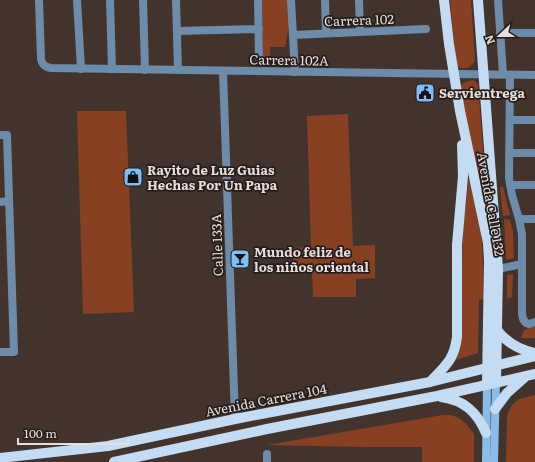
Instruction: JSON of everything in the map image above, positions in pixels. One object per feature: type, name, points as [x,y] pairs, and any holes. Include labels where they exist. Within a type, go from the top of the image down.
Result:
[{"type":"main road","name":"Avenida Calle 132","points":[[444,0],[460,111],[488,243],[492,384],[486,433],[486,462]]},
{"type":"main road","name":"Avenida Calle 132","points":[[478,0],[498,269],[497,330],[492,366]]},
{"type":"main road","points":[[430,382],[451,358],[456,347],[457,245],[463,176],[460,111]]},
{"type":"main road","points":[[497,330],[506,340],[535,355]]},
{"type":"main road","name":"Avenida Carrera 104","points":[[0,458],[108,446],[235,419],[430,382],[535,355]]},
{"type":"main road","points":[[118,462],[266,428],[437,396],[531,375]]},
{"type":"main road","points":[[496,409],[507,393],[516,384],[531,375]]},
{"type":"main road","name":"Avenida Calle 132","points":[[492,384],[496,409],[494,462]]},
{"type":"main road","points":[[437,396],[450,398],[462,403],[470,409],[477,416],[486,433]]},
{"type":"street","name":"Carrera 102A","points":[[39,0],[41,59],[44,66],[51,68],[535,75]]},
{"type":"street","points":[[77,0],[81,69]]},
{"type":"street","points":[[110,0],[112,69]]},
{"type":"street","points":[[143,0],[145,70]]},
{"type":"street","points":[[176,0],[178,70]]},
{"type":"street","points":[[258,0],[259,58]]},
{"type":"street","points":[[291,0],[295,72]]},
{"type":"street","points":[[325,0],[326,34]]},
{"type":"street","points":[[359,0],[360,32]]},
{"type":"street","points":[[498,0],[500,33],[506,74],[510,120],[510,185],[522,234],[522,314],[526,323],[529,324],[535,322]]},
{"type":"street","points":[[177,31],[259,29]]},
{"type":"street","name":"Carrera 102","points":[[293,35],[426,29]]},
{"type":"street","points":[[500,33],[535,33]]},
{"type":"street","name":"Calle 133A","points":[[223,71],[235,419]]},
{"type":"street","points":[[510,120],[535,120]]},
{"type":"street","points":[[0,352],[14,352],[9,201],[4,135]]},
{"type":"street","points":[[509,153],[535,153]]},
{"type":"street","points":[[510,185],[535,185]]},
{"type":"street","points":[[0,202],[9,201]]},
{"type":"street","points":[[519,219],[535,219]]},
{"type":"street","points":[[498,269],[522,264]]},
{"type":"shaded area","points":[[262,0],[288,0],[289,26],[285,47],[270,47],[270,60],[263,60]]},
{"type":"shaded area","points":[[450,0],[471,0],[475,61],[468,68],[457,67]]},
{"type":"shaded area","points":[[472,80],[478,84],[489,231],[460,88],[463,83]]},
{"type":"shaded area","points":[[77,111],[126,111],[134,312],[83,314]]},
{"type":"shaded area","points":[[348,114],[353,246],[375,245],[375,278],[356,279],[356,297],[313,297],[312,273],[293,274],[293,248],[311,247],[307,116]]},
{"type":"shaded area","points":[[469,177],[482,241],[484,299],[479,300],[478,353],[456,360],[460,349],[463,226]]},
{"type":"shaded area","points":[[500,187],[503,187],[510,215],[503,216]]},
{"type":"shaded area","points":[[504,219],[510,220],[513,232],[514,258],[506,260]]},
{"type":"shaded area","points":[[513,274],[512,297],[507,299],[507,275]]},
{"type":"shaded area","points":[[535,326],[535,338],[521,338],[524,330]]},
{"type":"shaded area","points":[[535,395],[535,462],[506,462],[507,415],[512,405],[519,399]]},
{"type":"shaded area","points":[[443,415],[451,415],[459,418],[474,434],[474,462],[422,462],[422,447],[267,445]]},
{"type":"place","name":"Servientrega","points":[[425,93]]},
{"type":"place","name":"Rayito de Luz Guias Hechas Por Un Papa","points":[[133,177]]},
{"type":"place","name":"Mundo feliz de los niños oriental","points":[[240,259]]}]
